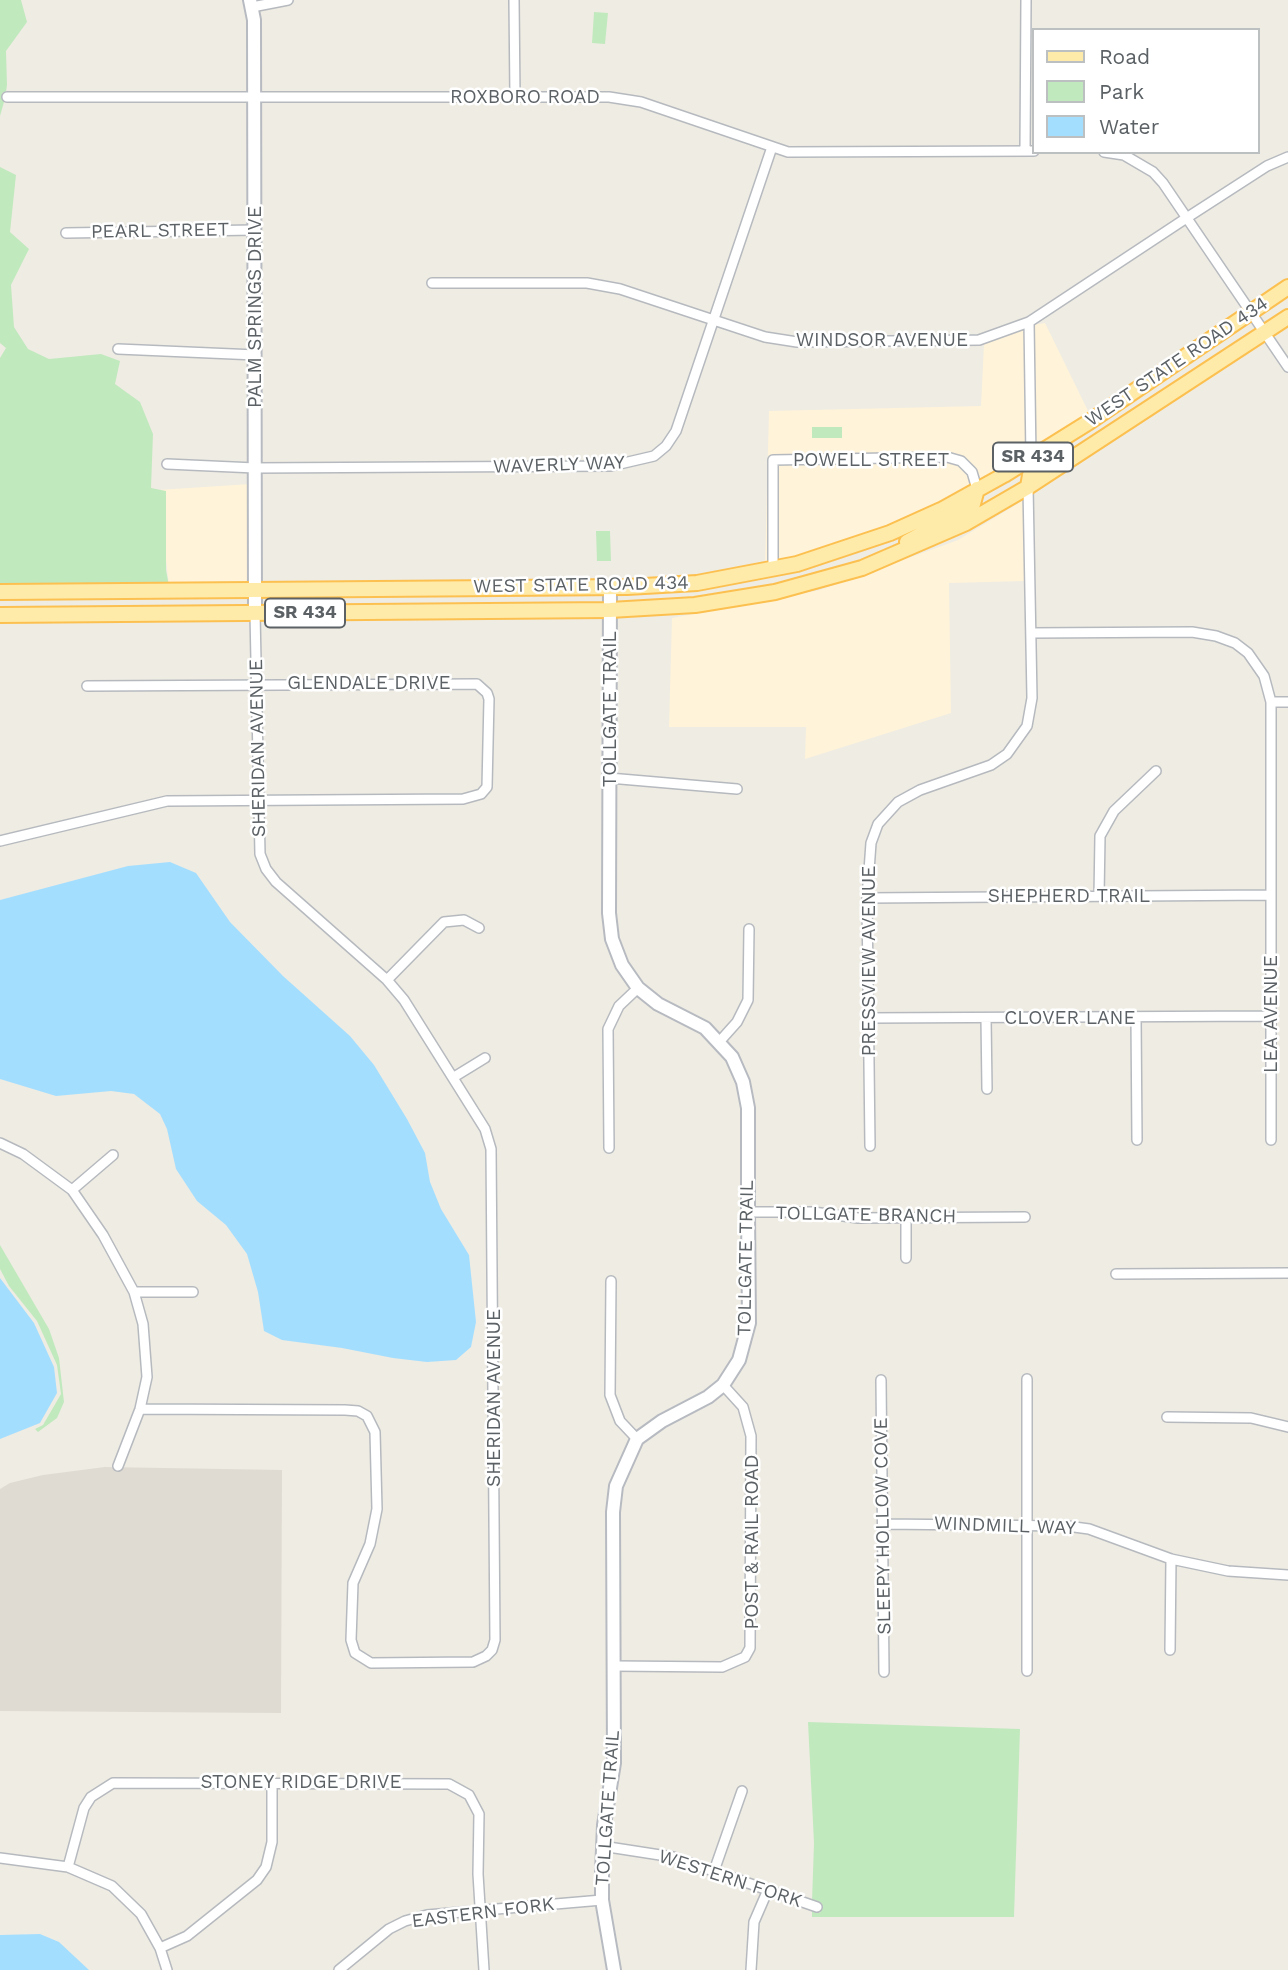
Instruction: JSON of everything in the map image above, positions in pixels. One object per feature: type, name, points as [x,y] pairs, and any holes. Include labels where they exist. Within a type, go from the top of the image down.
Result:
[{"type":"main road","name":"WEST STATE ROAD 434","points":[[254,590],[610,587],[697,583],[773,570],[890,533],[977,489],[1089,422],[1288,288]]},
{"type":"main road","name":"SR 434","points":[[0,615],[610,610],[695,605],[763,594],[831,578],[897,554],[966,523],[1028,486],[1288,317]]},
{"type":"main road","points":[[1028,486],[1030,475],[1043,460],[1076,438],[1089,422]]},
{"type":"main road","points":[[897,554],[909,539],[967,510],[974,504],[977,489]]},
{"type":"main road","name":"SR 434","points":[[0,592],[254,590]]},
{"type":"street","points":[[251,3],[288,0]]},
{"type":"street","points":[[514,0],[515,97]]},
{"type":"street","points":[[1026,0],[1030,151]]},
{"type":"street","name":"PALM SPRINGS DRIVE","points":[[251,3],[256,355],[254,613]]},
{"type":"street","name":"ROXBORO ROAD","points":[[6,97],[254,95],[626,99],[772,147],[802,153],[1030,151]]},
{"type":"street","name":"WAVERLY WAY","points":[[255,468],[611,466],[637,462],[653,456],[666,446],[676,431],[772,147]]},
{"type":"street","points":[[1117,154],[1124,155],[1153,172],[1188,217],[1288,367]]},
{"type":"street","name":"WINDSOR AVENUE","points":[[432,283],[587,283],[620,289],[765,337],[797,342],[979,340],[1029,322],[1188,217],[1288,157]]},
{"type":"street","name":"PEARL STREET","points":[[66,233],[255,230]]},
{"type":"street","points":[[1029,322],[1031,458]]},
{"type":"street","points":[[118,349],[192,350],[256,355]]},
{"type":"street","name":"POWELL STREET","points":[[773,570],[773,460],[947,457],[961,461],[972,472],[977,489]]},
{"type":"street","points":[[167,464],[255,468]]},
{"type":"street","name":"PRESSVIEW AVENUE","points":[[870,1146],[867,898],[871,843],[885,814],[920,790],[991,765],[1019,740],[1031,714],[1028,486]]},
{"type":"street","name":"TOLLGATE TRAIL","points":[[610,587],[610,926],[616,952],[638,988],[668,1009],[695,1021],[720,1041],[736,1063],[746,1094],[749,1324],[739,1360],[723,1385],[637,1439],[620,1474],[613,1500],[614,1763],[602,1846],[602,1900],[614,1970]]},
{"type":"street","name":"SHERIDAN AVENUE","points":[[140,1409],[345,1410],[358,1411],[367,1416],[376,1432],[377,1509],[370,1544],[353,1583],[351,1640],[355,1653],[371,1663],[473,1662],[486,1657],[495,1640],[491,1149],[485,1129],[404,1000],[387,980],[266,869],[260,854],[254,613]]},
{"type":"street","name":"LEA AVENUE","points":[[1031,633],[1192,632],[1216,636],[1236,643],[1248,653],[1264,676],[1271,702],[1271,1140]]},
{"type":"street","name":"GLENDALE DRIVE","points":[[87,685],[465,682],[483,687],[489,699],[489,778],[481,794],[463,799],[258,801]]},
{"type":"street","points":[[1271,702],[1288,702]]},
{"type":"street","points":[[1099,896],[1099,850],[1106,824],[1114,811],[1156,771]]},
{"type":"street","points":[[609,778],[737,789]]},
{"type":"street","points":[[0,841],[145,805],[166,802],[258,801]]},
{"type":"street","name":"SHEPHERD TRAIL","points":[[867,898],[1271,895]]},
{"type":"street","points":[[387,980],[443,922],[464,920],[479,928]]},
{"type":"street","points":[[720,1041],[737,1022],[748,1000],[749,929]]},
{"type":"street","points":[[609,1148],[608,1029],[619,1006],[638,988]]},
{"type":"street","name":"CLOVER LANE","points":[[869,1018],[1270,1016]]},
{"type":"street","points":[[1136,1017],[1137,1140]]},
{"type":"street","points":[[986,1018],[987,1089]]},
{"type":"street","points":[[454,1077],[485,1058]]},
{"type":"street","points":[[0,1143],[23,1154],[72,1190],[96,1223],[134,1292],[147,1354],[147,1377],[140,1409],[118,1466]]},
{"type":"street","points":[[72,1190],[113,1155]]},
{"type":"street","name":"TOLLGATE BRANCH","points":[[748,1212],[813,1212],[858,1218],[1025,1216]]},
{"type":"street","points":[[906,1218],[906,1258]]},
{"type":"street","points":[[1116,1274],[1288,1273]]},
{"type":"street","points":[[611,1281],[610,1395],[620,1421],[637,1439]]},
{"type":"street","points":[[134,1292],[193,1292]]},
{"type":"street","points":[[1027,1379],[1027,1671]]},
{"type":"street","name":"SLEEPY HOLLOW COVE","points":[[881,1380],[884,1672]]},
{"type":"street","name":"POST & RAIL ROAD","points":[[614,1666],[722,1667],[745,1657],[750,1648],[751,1436],[743,1407],[723,1385]]},
{"type":"street","points":[[1167,1417],[1251,1418],[1288,1427]]},
{"type":"street","name":"WINDMILL WAY","points":[[883,1524],[1027,1524],[1089,1530],[1171,1559],[1228,1571],[1288,1576]]},
{"type":"street","points":[[1170,1650],[1171,1559]]},
{"type":"street","name":"STONEY RIDGE DRIVE","points":[[68,1867],[85,1808],[91,1797],[105,1785],[123,1781],[438,1782],[458,1788],[468,1795],[479,1814],[484,1970]]},
{"type":"street","points":[[160,1948],[187,1936],[257,1880],[266,1867],[272,1842],[272,1783]]},
{"type":"street","points":[[714,1871],[742,1791]]},
{"type":"street","name":"WESTERN FORK","points":[[602,1846],[663,1855],[817,1907]]},
{"type":"street","points":[[0,1858],[68,1867],[92,1875],[127,1897],[141,1914],[160,1948],[167,1970]]},
{"type":"street","points":[[751,1970],[754,1922],[767,1892]]},
{"type":"street","name":"EASTERN FORK","points":[[338,1970],[388,1929],[427,1915],[602,1900]]},
{"type":"shaded area","points":[[1045,323],[1090,415],[1035,450],[1033,325]]},
{"type":"shaded area","points":[[1025,329],[1026,455],[980,482],[975,468],[964,458],[947,452],[769,455],[769,565],[765,566],[769,411],[981,406],[984,344]]},
{"type":"shaded area","points":[[946,462],[959,466],[968,475],[972,487],[870,535],[777,563],[777,465]]},
{"type":"shaded area","points":[[250,484],[249,585],[169,586],[158,490]]},
{"type":"shaded area","points":[[1024,500],[1026,581],[949,583],[951,713],[805,759],[806,727],[669,727],[672,618],[820,590],[958,540]]},
{"type":"shaded area","points":[[105,1467],[282,1470],[281,1713],[0,1711],[0,1489],[10,1483],[43,1475]]},
{"type":"green space","points":[[0,0],[21,0],[27,22],[6,51],[7,85],[6,92],[2,93],[4,102],[0,116]]},
{"type":"green space","points":[[594,12],[608,13],[605,44],[592,43]]},
{"type":"green space","points":[[0,167],[16,175],[10,232],[29,249],[11,285],[14,327],[28,349],[49,359],[101,354],[120,361],[115,384],[140,402],[153,434],[151,488],[166,491],[166,570],[169,586],[0,587],[0,358],[6,348],[0,343]]},
{"type":"green space","points":[[812,427],[842,427],[842,438],[812,438]]},
{"type":"green space","points":[[596,531],[610,531],[611,561],[597,561]]},
{"type":"green space","points":[[0,1245],[49,1329],[59,1358],[64,1402],[57,1418],[38,1432],[35,1429],[43,1425],[61,1394],[57,1365],[37,1321],[9,1286],[0,1269]]},
{"type":"green space","points":[[808,1722],[1020,1729],[1014,1917],[812,1917],[812,1911],[820,1913],[822,1904],[812,1901],[814,1843]]},
{"type":"water","points":[[170,862],[196,873],[230,922],[283,976],[350,1036],[374,1065],[407,1119],[425,1153],[430,1182],[441,1209],[469,1255],[476,1322],[471,1347],[456,1360],[427,1362],[393,1358],[282,1340],[264,1331],[258,1292],[247,1254],[226,1225],[197,1201],[176,1169],[167,1129],[160,1114],[134,1094],[111,1091],[56,1096],[0,1079],[0,900],[128,866]]},
{"type":"water","points":[[0,1278],[34,1323],[54,1367],[57,1393],[40,1423],[0,1439]]},
{"type":"water","points":[[40,1934],[59,1942],[89,1970],[0,1970],[0,1935]]}]
